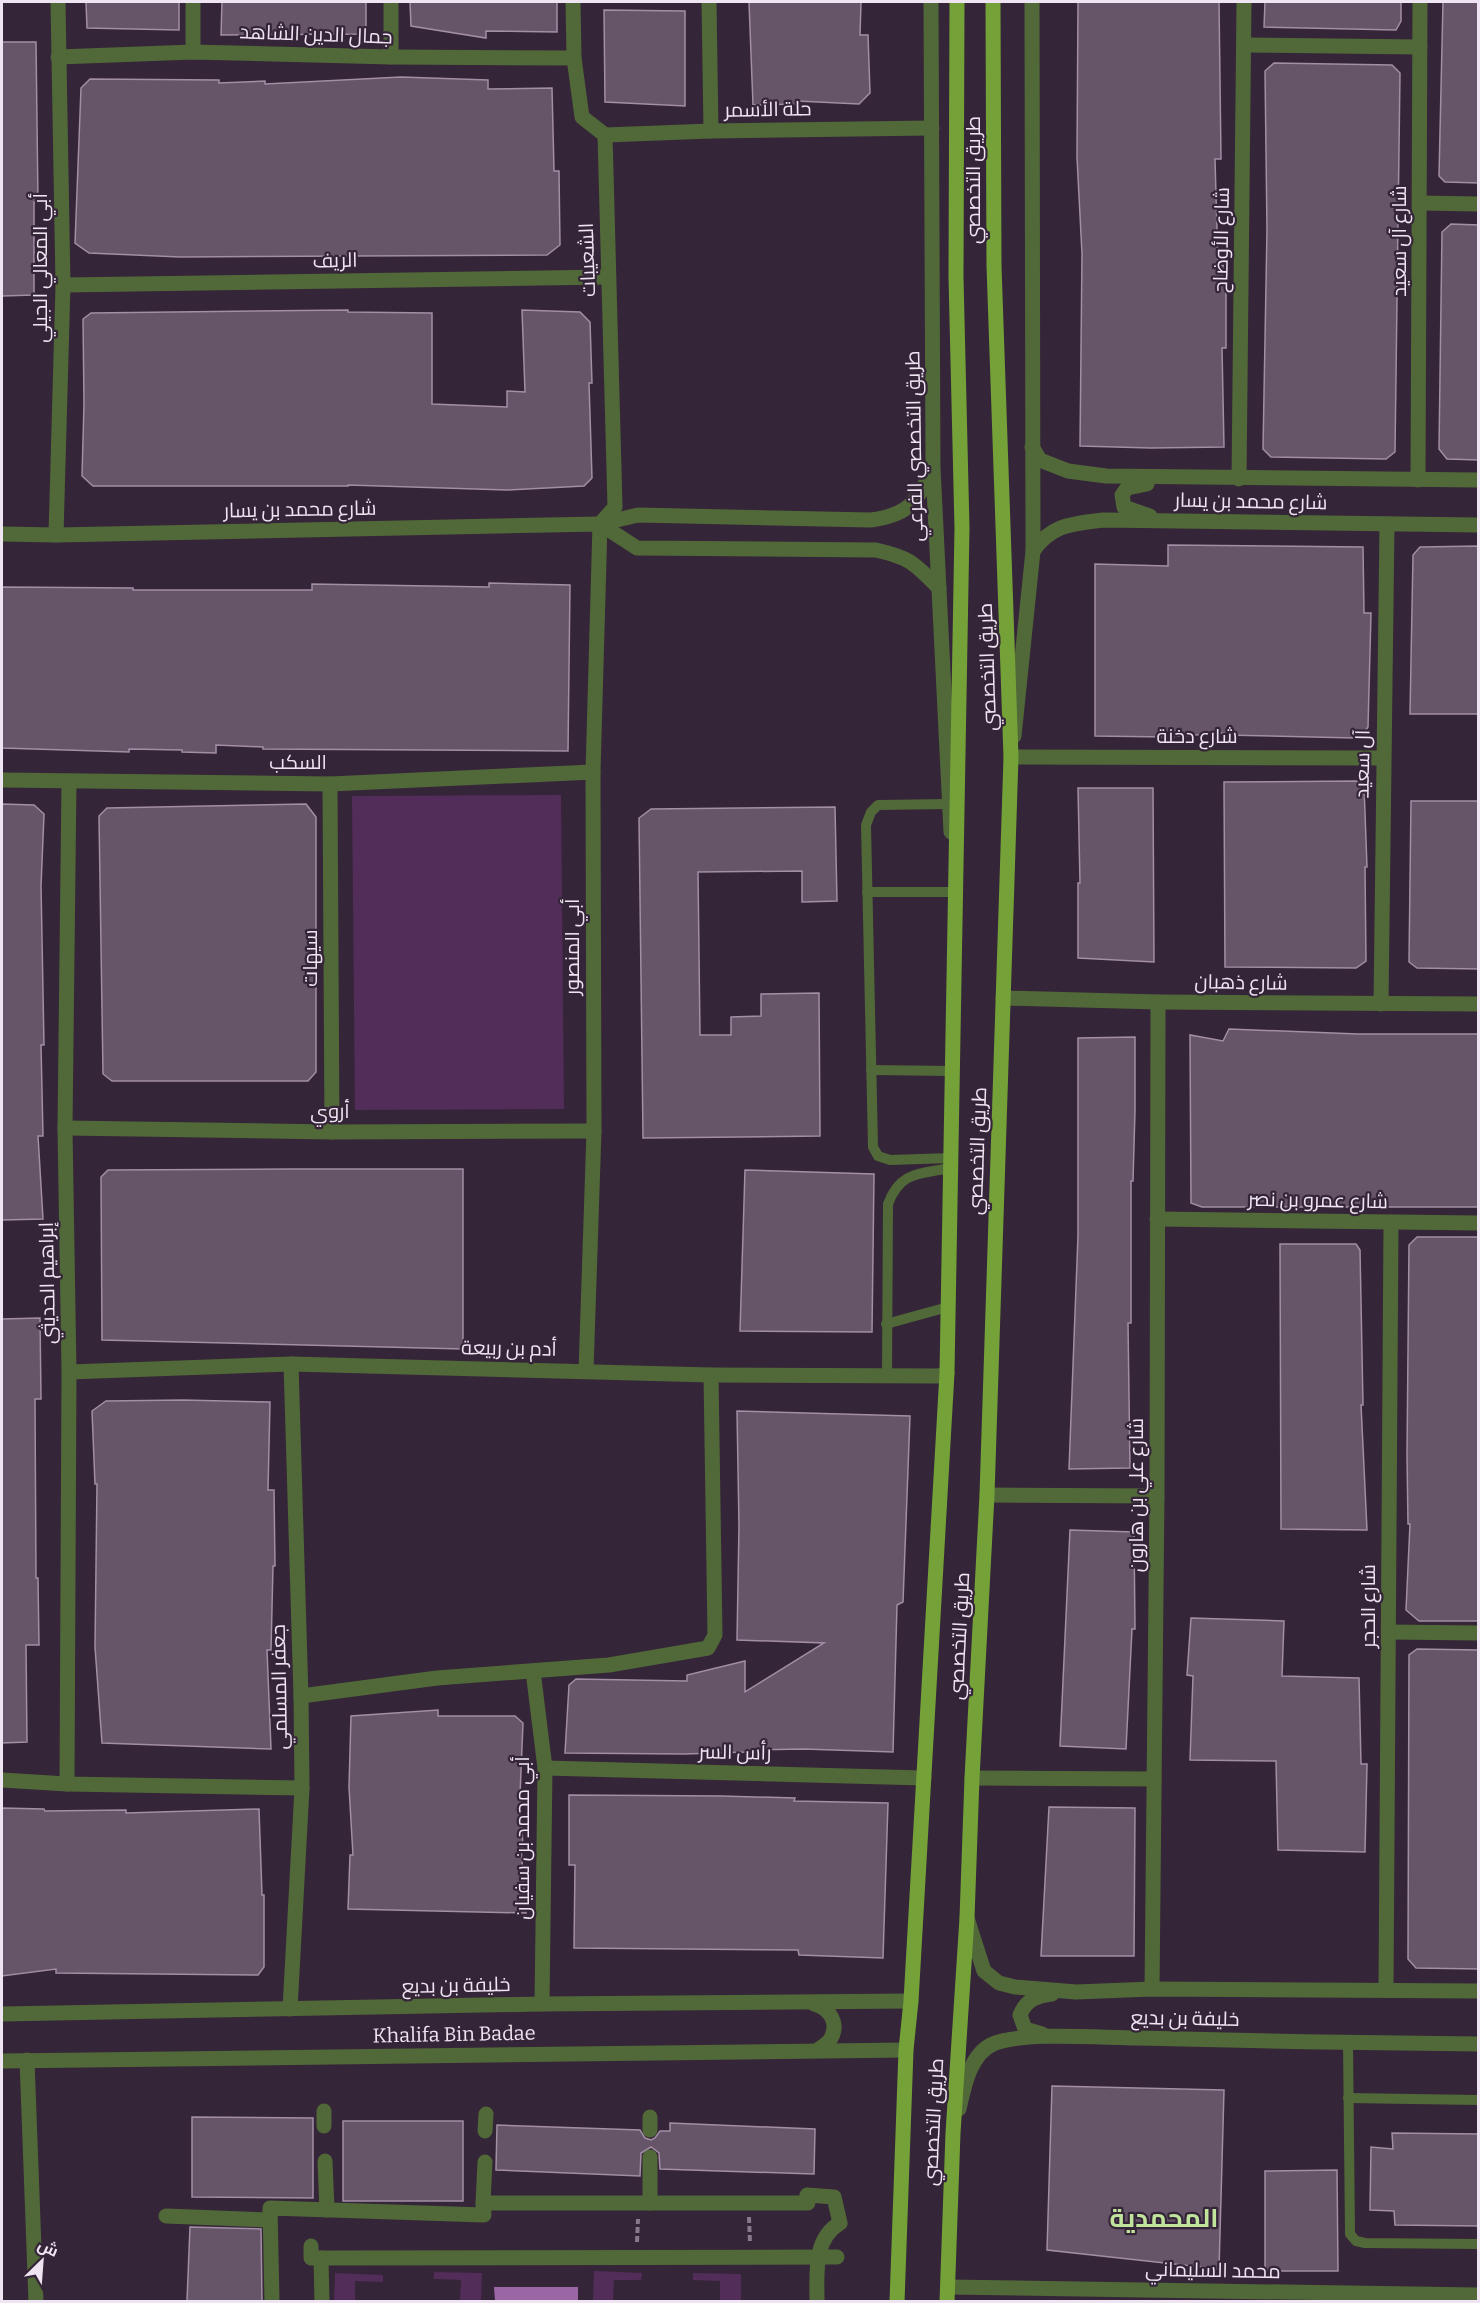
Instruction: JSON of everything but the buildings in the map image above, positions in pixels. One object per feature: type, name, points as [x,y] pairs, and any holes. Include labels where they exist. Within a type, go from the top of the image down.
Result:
[{"type":"main road","name":"طريق التخصصي","points":[[897,2301],[906,2049],[911,2001],[947,1372],[962,528],[956,277],[957,2]]},
{"type":"main road","name":"طريق التخصصي","points":[[947,2294],[953,2133],[967,1918],[987,1495],[1011,757],[994,266],[993,2]]},
{"type":"street","name":"أبي المعالي الجيلي","points":[[56,535],[63,285],[58,2]]},
{"type":"street","points":[[193,52],[194,2]]},
{"type":"street","points":[[391,2],[391,57]]},
{"type":"street","points":[[573,2],[574,58],[582,117],[605,135]]},
{"type":"street","points":[[709,2],[711,131]]},
{"type":"street","name":"طريق التخصصي الفرعي","points":[[931,2],[933,468],[955,891]]},
{"type":"street","points":[[1011,757],[1033,551],[1032,2]]},
{"type":"street","name":"شارع الأوضاح","points":[[1239,479],[1244,2]]},
{"type":"street","name":"شارع آل سعيد","points":[[1419,480],[1420,2]]},
{"type":"street","points":[[1244,45],[1420,47]]},
{"type":"street","name":"جمال الدين الشاهد","points":[[58,57],[193,52],[391,57],[574,58]]},
{"type":"street","name":"حلة الأسمر","points":[[605,135],[932,128]]},
{"type":"street","name":"الشعيبات","points":[[600,524],[615,507],[605,135]]},
{"type":"street","points":[[1420,203],[1479,204]]},
{"type":"street","name":"الريف","points":[[63,285],[608,277]]},
{"type":"street","name":"شارع محمد بن يسار","points":[[1032,447],[1040,460],[1068,471],[1106,476],[1204,479],[1479,480]]},
{"type":"street","name":"شارع محمد بن يسار","points":[[2,534],[56,535],[600,524],[638,515],[871,520],[892,518],[906,508],[920,494],[933,468]]},
{"type":"street","points":[[1204,479],[1137,485],[1127,488],[1122,495],[1124,507],[1142,515],[1204,521]]},
{"type":"street","name":"شارع محمد بن يسار","points":[[1033,551],[1046,533],[1073,524],[1103,520],[1479,525]]},
{"type":"street","points":[[600,524],[637,548],[876,550],[901,556],[914,563],[939,588]]},
{"type":"street","name":"أبي المنصور","points":[[586,1371],[594,1131],[593,772],[600,524]]},
{"type":"street","name":"آل سعيد","points":[[1381,1004],[1387,524]]},
{"type":"street","name":"شارع دخنة","points":[[1011,757],[1383,758]]},
{"type":"street","name":"السكب","points":[[2,780],[330,784],[593,772]]},
{"type":"street","name":"إبراهيم الحديثي","points":[[67,1784],[69,1372],[65,1128],[69,781]]},
{"type":"street","name":"سيهات","points":[[330,784],[332,1132]]},
{"type":"street","name":"شارع ذهبان","points":[[1003,998],[1479,1005]]},
{"type":"street","name":"شارع علي بن هارون","points":[[1152,1989],[1157,1496],[1158,1002]]},
{"type":"street","name":"أروي","points":[[65,1128],[332,1132],[594,1131]]},
{"type":"street","name":"شارع عمرو بن نصر","points":[[1157,1219],[1479,1223]]},
{"type":"street","name":"شارع الحجر","points":[[1386,1990],[1391,1222]]},
{"type":"street","name":"أدم بن ربيعة","points":[[69,1372],[291,1364],[711,1375],[938,1376],[947,1372]]},
{"type":"street","name":"جعفر المسلمي","points":[[290,2009],[302,1788],[302,1696],[291,1364]]},
{"type":"street","points":[[302,1696],[437,1678],[609,1665],[708,1648],[715,1635],[711,1375]]},
{"type":"street","points":[[987,1495],[1157,1496]]},
{"type":"street","points":[[1389,1632],[1479,1633]]},
{"type":"street","name":"أبي محمد بن سفيان","points":[[533,1671],[545,1768],[542,2004]]},
{"type":"street","name":"رأس السر","points":[[545,1768],[924,1778]]},
{"type":"street","points":[[972,1778],[1154,1779]]},
{"type":"street","points":[[2,1780],[67,1784],[302,1788]]},
{"type":"street","name":"خليفة بن بديع","points":[[967,1918],[984,1971],[999,1983],[1015,1987],[1076,1992],[1152,1989],[1479,1992]]},
{"type":"street","points":[[1076,1992],[1040,1995],[1024,2004],[1020,2015],[1025,2029],[1050,2037],[1078,2037]]},
{"type":"street","name":"خليفة بن بديع","points":[[2,2014],[542,2004],[911,2001]]},
{"type":"street","points":[[811,2003],[823,2006],[832,2016],[834,2028],[829,2040],[818,2050]]},
{"type":"street","name":"خليفة بن بديع","points":[[953,2133],[964,2089],[978,2054],[992,2044],[1009,2039],[1078,2037],[1479,2044]]},
{"type":"street","name":"Khalifa Bin Badae","points":[[2,2061],[906,2049]]},
{"type":"street","points":[[27,2060],[36,2301]]},
{"type":"street","points":[[485,2131],[486,2114]]},
{"type":"street","points":[[642,2206],[650,2157]]},
{"type":"street","points":[[316,2211],[325,2161]]},
{"type":"street","points":[[272,2301],[270,2208],[484,2215],[485,2162]]},
{"type":"street","points":[[483,2203],[749,2207],[808,2203],[807,2195],[834,2197],[840,2223],[830,2229],[819,2250],[817,2301]]},
{"type":"street","points":[[166,2216],[270,2220]]},
{"type":"street","points":[[311,2246],[310,2258],[472,2253],[749,2250],[837,2257]]},
{"type":"street","points":[[321,2258],[321,2301]]},
{"type":"street","name":"محمد السليماني","points":[[947,2294],[1479,2295]]},
{"type":"lane","points":[[949,804],[878,805],[871,812],[866,825],[873,1147],[878,1156],[890,1160],[950,1163]]},
{"type":"lane","points":[[867,891],[955,891]]},
{"type":"lane","points":[[872,1070],[952,1071]]},
{"type":"lane","points":[[887,1376],[888,1204],[894,1188],[906,1178],[950,1163]]},
{"type":"lane","points":[[886,1324],[948,1307]]},
{"type":"lane","points":[[1348,2043],[1350,2234],[1356,2241],[1365,2243],[1479,2244]]},
{"type":"lane","points":[[1348,2098],[1479,2100]]},
{"type":"path","points":[[637,2252],[642,2206]]},
{"type":"path","points":[[749,2207],[749,2250]]},
{"type":"shaded area","points":[[561,795],[564,1109],[355,1110],[352,796]]},
{"type":"shaded area","points":[[594,2271],[642,2273],[641,2280],[614,2280],[613,2301],[593,2301]]},
{"type":"shaded area","points":[[434,2272],[482,2273],[481,2301],[460,2301],[461,2280],[434,2279]]},
{"type":"shaded area","points":[[335,2273],[383,2275],[383,2282],[355,2281],[355,2301],[334,2301]]},
{"type":"shaded area","points":[[693,2273],[741,2274],[741,2301],[720,2301],[720,2281],[693,2280]]},
{"type":"shaded area","points":[[494,2287],[578,2287],[578,2301],[495,2301]]},
{"type":"district","name":"المحمدية","points":[[1164,2218]]}]
